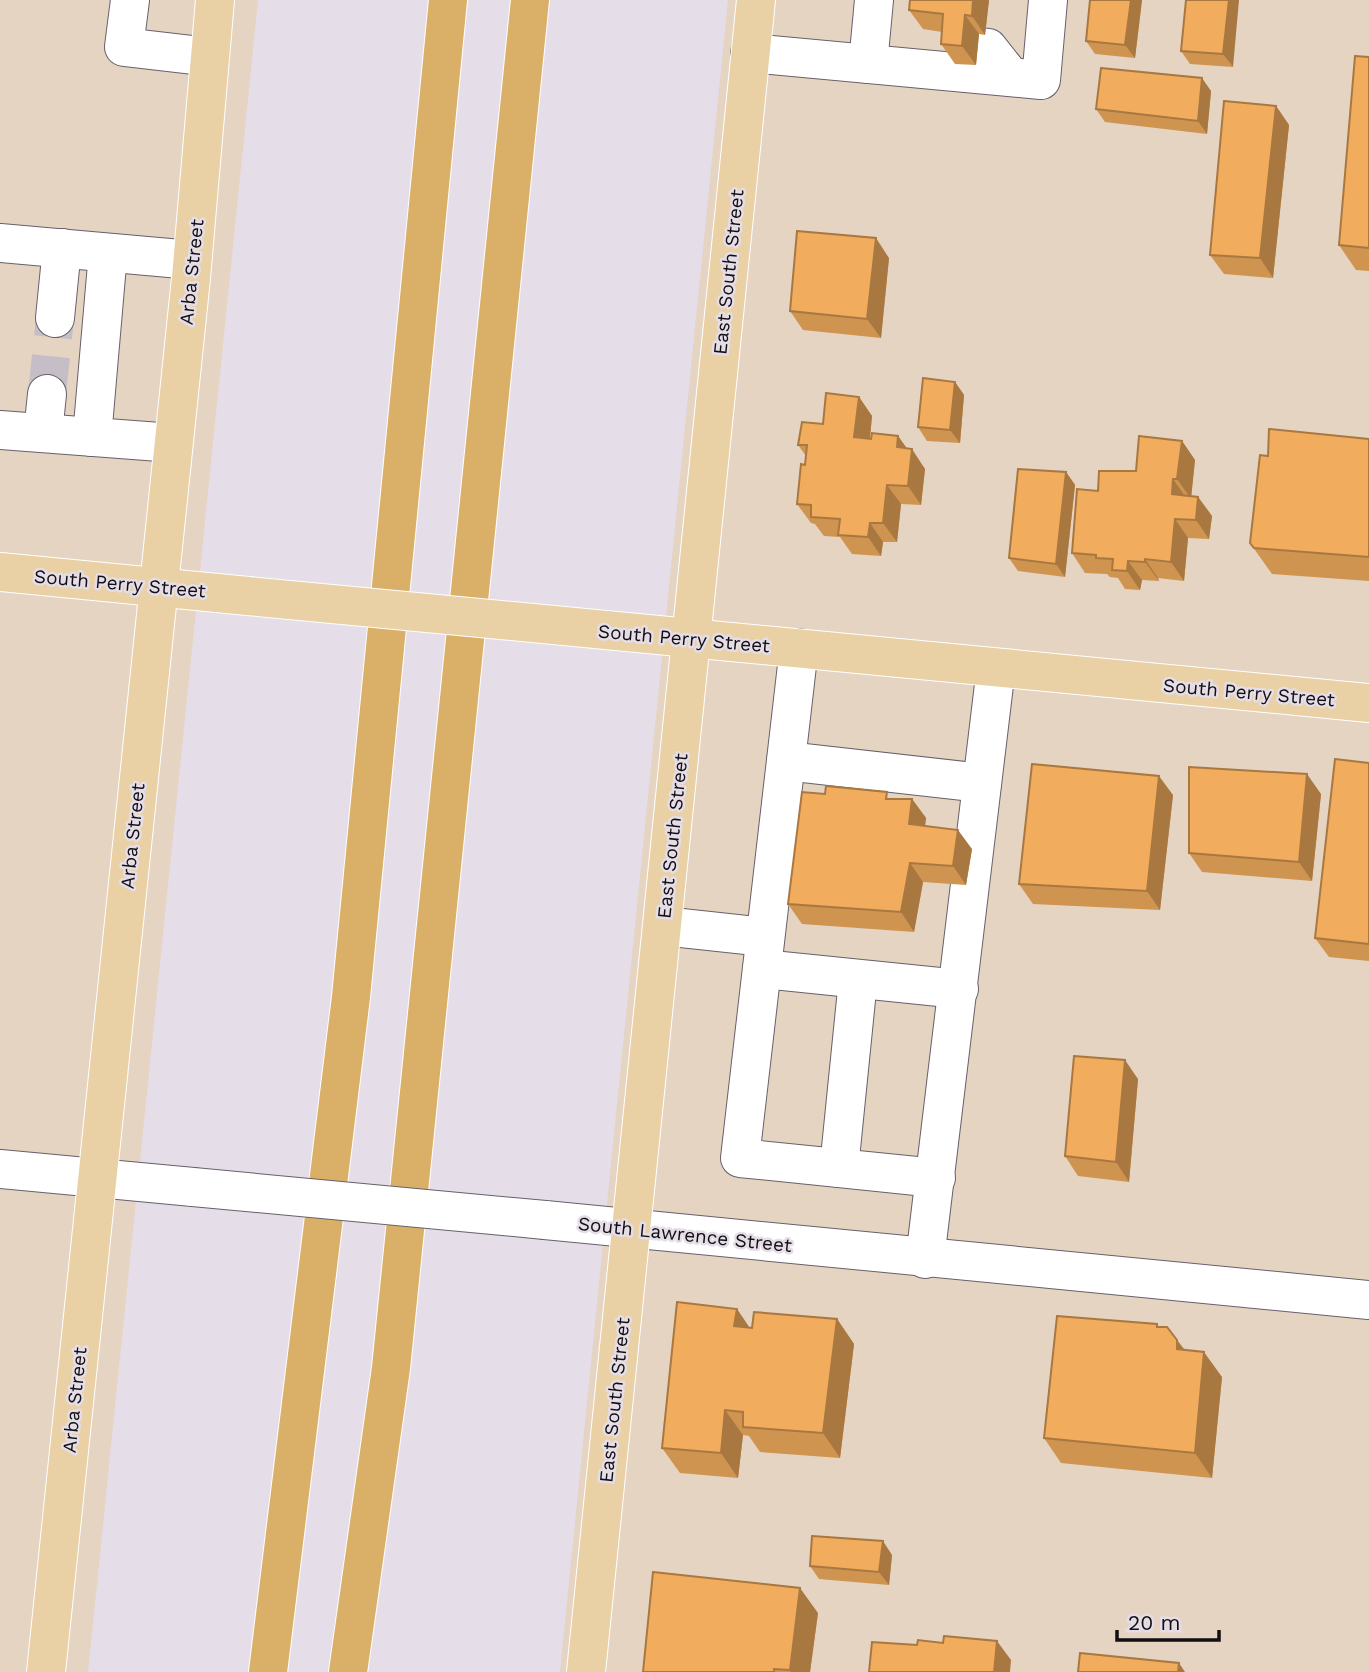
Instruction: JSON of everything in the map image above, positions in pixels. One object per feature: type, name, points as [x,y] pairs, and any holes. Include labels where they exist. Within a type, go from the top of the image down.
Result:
[{"type":"highway","points":[[270,1661],[351,997],[448,0]]},
{"type":"highway","points":[[349,1664],[392,1354],[530,0]]},
{"type":"main road","name":"Arba Street","points":[[46,1672],[192,260],[215,0]]},
{"type":"main road","name":"East South Street","points":[[586,1672],[756,0]]},
{"type":"main road","name":"South Perry Street","points":[[0,572],[1369,703]]},
{"type":"street","points":[[130,0],[124,47],[210,57]]},
{"type":"street","points":[[868,64],[874,0]]},
{"type":"street","points":[[750,53],[1041,80],[1048,0]]},
{"type":"street","points":[[915,69],[942,44],[967,46],[988,48],[1011,77]]},
{"type":"street","points":[[0,243],[192,260]]},
{"type":"street","points":[[55,318],[62,248]]},
{"type":"street","points":[[92,437],[108,253]]},
{"type":"street","points":[[43,433],[47,394]]},
{"type":"street","points":[[0,430],[173,443]]},
{"type":"street","points":[[799,648],[740,1158],[936,1178]]},
{"type":"street","points":[[949,847],[970,781],[996,668]]},
{"type":"street","points":[[786,761],[970,781]]},
{"type":"street","points":[[925,1259],[936,1178],[947,988],[970,781]]},
{"type":"street","points":[[945,884],[947,988]]},
{"type":"street","points":[[663,926],[858,980],[947,988]]},
{"type":"street","points":[[839,1168],[858,980]]},
{"type":"street","name":"South Lawrence Street","points":[[0,1169],[1369,1300]]},
{"type":"shaded area","points":[[0,0],[258,0],[88,1672],[0,1672]]},
{"type":"shaded area","points":[[728,0],[1369,0],[1369,1672],[560,1672]]},
{"type":"building","points":[[910,0],[973,0],[972,16],[965,15],[962,46],[941,44],[943,14],[909,10]]},
{"type":"building","points":[[1090,0],[1131,0],[1125,45],[1086,41]]},
{"type":"building","points":[[1186,0],[1229,0],[1223,54],[1181,51]]},
{"type":"building","points":[[1355,56],[1369,57],[1369,248],[1339,245]]},
{"type":"building","points":[[1101,68],[1202,78],[1198,121],[1096,109]]},
{"type":"building","points":[[1224,101],[1276,106],[1260,258],[1210,255]]},
{"type":"building","points":[[797,231],[876,238],[867,319],[790,311]]},
{"type":"building","points":[[923,378],[955,382],[950,430],[918,427]]},
{"type":"building","points":[[826,393],[859,397],[854,437],[871,439],[872,433],[898,436],[897,447],[912,449],[908,486],[887,485],[883,523],[870,523],[868,537],[838,535],[840,519],[811,517],[811,505],[797,504],[801,464],[805,465],[807,445],[798,445],[802,422],[823,424]]},
{"type":"building","points":[[1269,429],[1369,439],[1369,557],[1254,548],[1250,543],[1260,455],[1268,456]]},
{"type":"building","points":[[1139,436],[1182,441],[1177,479],[1173,479],[1172,494],[1198,497],[1196,520],[1175,519],[1171,562],[1145,559],[1145,562],[1128,561],[1127,571],[1112,570],[1113,559],[1072,553],[1077,489],[1098,491],[1099,471],[1136,471]]},
{"type":"building","points":[[1018,469],[1066,472],[1056,564],[1009,558]]},
{"type":"building","points":[[1335,759],[1369,763],[1369,944],[1315,938]]},
{"type":"building","points":[[1032,764],[1159,776],[1147,891],[1019,884]]},
{"type":"building","points":[[1189,767],[1307,774],[1299,862],[1189,853]]},
{"type":"building","points":[[826,786],[887,792],[886,799],[912,799],[909,824],[958,830],[953,866],[910,863],[901,912],[788,904],[802,792],[825,794]]},
{"type":"building","points":[[1074,1056],[1125,1060],[1116,1162],[1065,1156]]},
{"type":"building","points":[[677,1302],[737,1309],[734,1326],[752,1328],[754,1312],[837,1319],[823,1433],[743,1427],[743,1412],[725,1410],[721,1453],[662,1448]]},
{"type":"building","points":[[1057,1316],[1157,1324],[1157,1327],[1167,1327],[1177,1340],[1177,1349],[1204,1352],[1195,1453],[1044,1438]]},
{"type":"building","points":[[812,1536],[883,1541],[879,1572],[810,1566]]},
{"type":"building","points":[[653,1572],[800,1588],[790,1670],[643,1672]]},
{"type":"building","points":[[944,1636],[997,1641],[994,1672],[869,1672],[872,1642],[917,1645],[918,1640],[943,1643]]},
{"type":"building","points":[[1080,1653],[1179,1663],[1178,1672],[1078,1672]]},
{"type":"tunnel","points":[[47,394],[55,318]]}]
